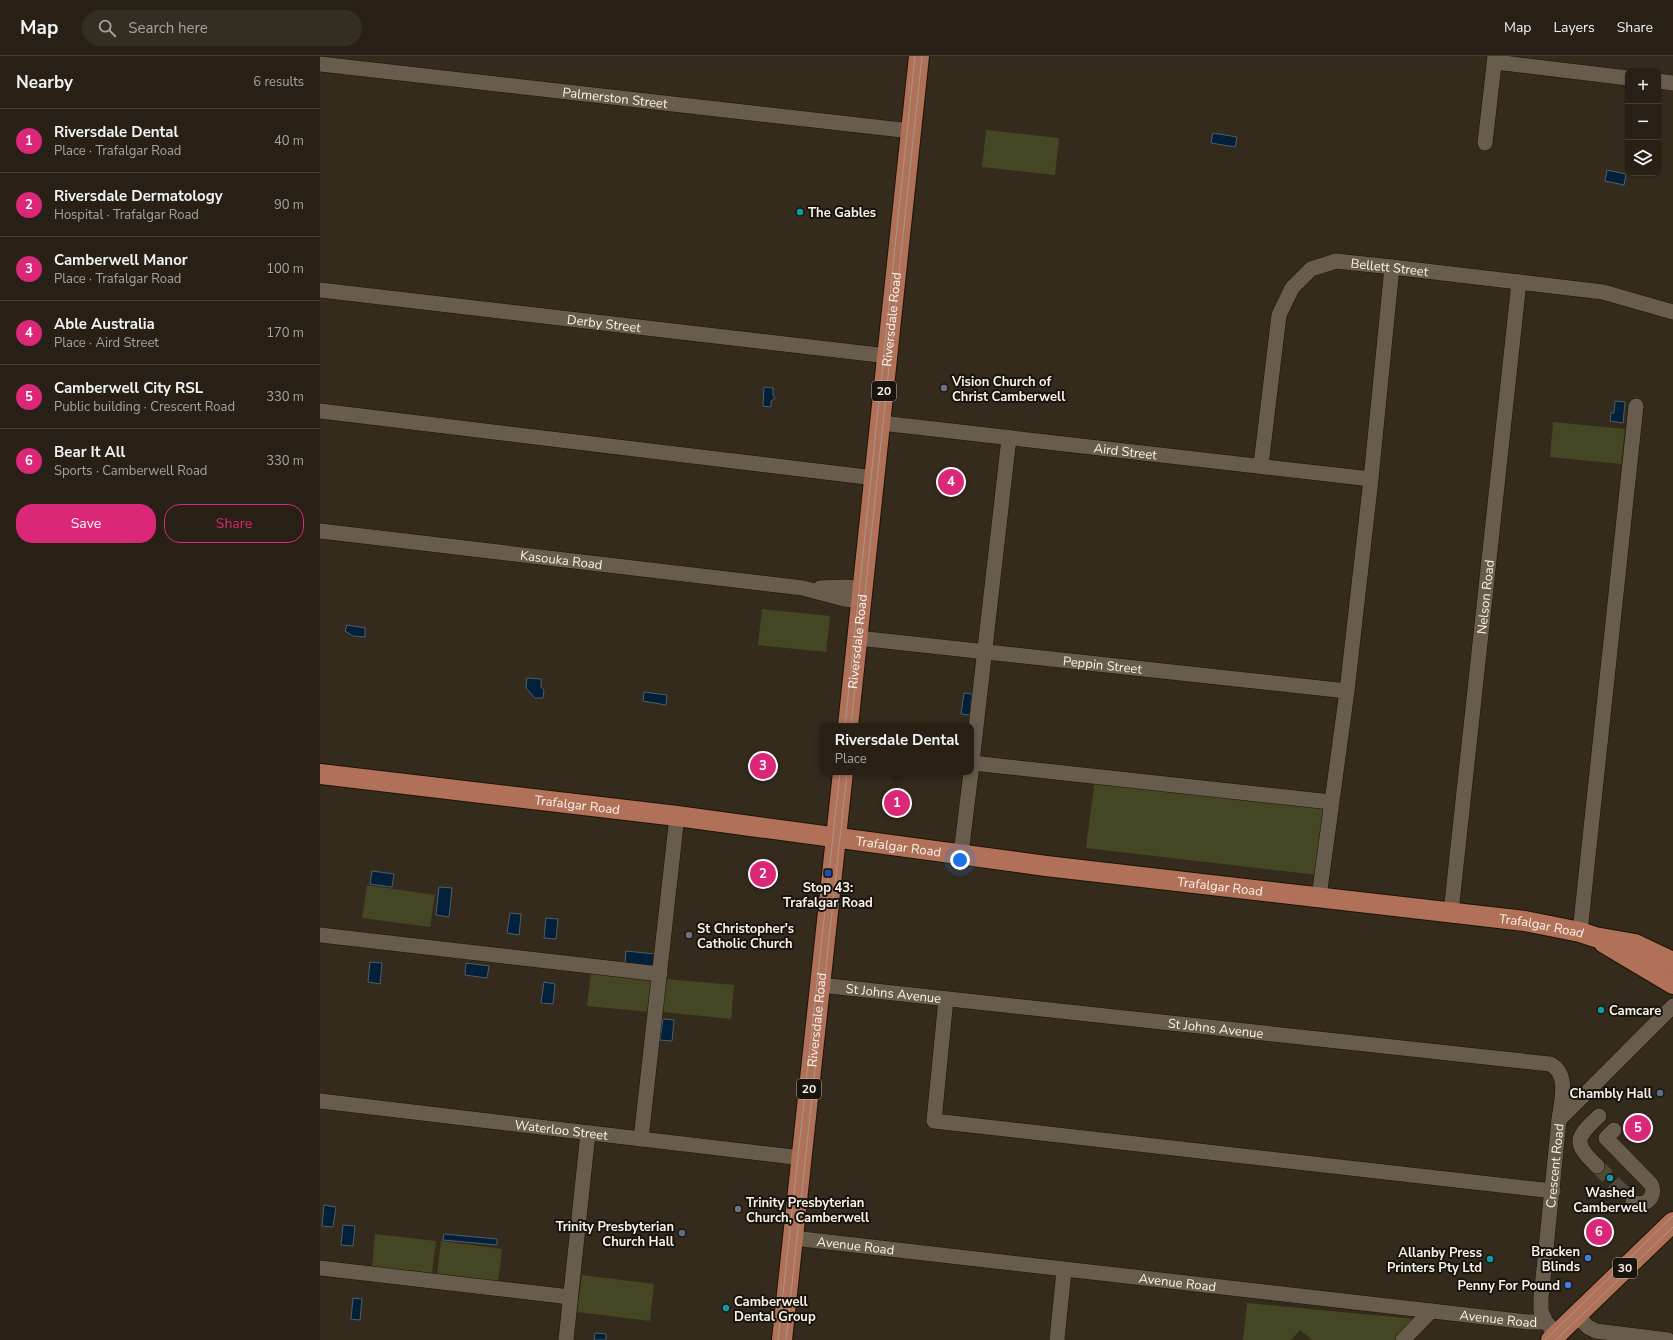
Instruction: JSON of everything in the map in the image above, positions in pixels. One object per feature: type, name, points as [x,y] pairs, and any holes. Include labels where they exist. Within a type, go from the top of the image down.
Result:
[{"type":"main road","name":"Riversdale Road","points":[[848,723],[919,56]]},
{"type":"main road","name":"Trafalgar Road","points":[[320,774],[677,816],[1046,866],[1525,921],[1634,944],[1673,962]]},
{"type":"main road","name":"Riversdale Road","points":[[782,1340],[843,775]]},
{"type":"main road","name":"Trafalgar Road","points":[[1587,934],[1673,984]]},
{"type":"main road","name":"30","points":[[1551,1332],[1576,1315],[1673,1222]]},
{"type":"street","points":[[1485,143],[1495,59],[1625,78]]},
{"type":"street","name":"Palmerston Street","points":[[320,64],[911,131]]},
{"type":"street","points":[[1661,81],[1673,83]]},
{"type":"street","name":"Bellett Street","points":[[1261,466],[1279,314],[1292,288],[1311,269],[1336,261],[1519,282],[1603,292],[1673,312]]},
{"type":"street","points":[[1319,897],[1347,691],[1371,479],[1392,267]]},
{"type":"street","name":"Nelson Road","points":[[1451,912],[1519,282]]},
{"type":"street","name":"Derby Street","points":[[320,290],[888,356]]},
{"type":"street","points":[[1587,934],[1636,406]]},
{"type":"street","points":[[320,412],[875,478]]},
{"type":"street","name":"Aird Street","points":[[881,423],[1371,479]]},
{"type":"street","points":[[974,742],[1009,438]]},
{"type":"street","name":"Kasouka Road","points":[[320,532],[803,588],[844,599],[862,595]]},
{"type":"street","name":"Peppin Street","points":[[858,638],[1347,691]]},
{"type":"street","points":[[974,769],[1331,802]]},
{"type":"street","points":[[961,854],[970,775]]},
{"type":"street","points":[[641,1139],[677,816]]},
{"type":"street","points":[[320,935],[660,974]]},
{"type":"street","name":"St Johns Avenue","points":[[820,985],[1550,1064],[1554,1066],[1562,1076],[1563,1084],[1559,1120]]},
{"type":"street","points":[[946,999],[934,1121],[1553,1191]]},
{"type":"street","name":"Crescent Road","points":[[1551,1332],[1542,1313],[1541,1303],[1559,1120],[1673,1006]]},
{"type":"street","name":"Waterloo Street","points":[[320,1101],[802,1158]]},
{"type":"street","points":[[1597,1166],[1584,1153],[1580,1143],[1584,1130],[1599,1116]]},
{"type":"street","points":[[1614,1130],[1606,1138],[1653,1188],[1651,1198],[1646,1203],[1643,1204],[1633,1202]]},
{"type":"street","points":[[566,1340],[588,1133]]},
{"type":"street","name":"Avenue Road","points":[[793,1238],[1528,1322],[1551,1332]]},
{"type":"street","points":[[320,1268],[570,1297]]},
{"type":"street","points":[[1057,1340],[1064,1270]]},
{"type":"street","points":[[1403,1340],[1431,1311]]},
{"type":"street","points":[[1576,1315],[1588,1328],[1596,1332],[1668,1340]]},
{"type":"green space","points":[[986,130],[1059,138],[1055,175],[982,167]]},
{"type":"green space","points":[[1553,422],[1625,429],[1621,464],[1550,457]]},
{"type":"green space","points":[[762,609],[830,616],[826,652],[758,645]]},
{"type":"green space","points":[[1095,777],[1326,804],[1317,875],[1086,848]]},
{"type":"green space","points":[[367,885],[435,895],[430,927],[362,918]]},
{"type":"green space","points":[[591,973],[653,980],[649,1012],[587,1006]]},
{"type":"green space","points":[[666,979],[734,985],[731,1019],[663,1012]]},
{"type":"green space","points":[[375,1234],[436,1241],[432,1273],[372,1267]]},
{"type":"green space","points":[[441,1241],[502,1249],[498,1281],[437,1274]]},
{"type":"green space","points":[[582,1275],[654,1284],[650,1321],[577,1312]]},
{"type":"green space","points":[[1247,1303],[1425,1320],[1406,1340],[1312,1340],[1300,1330],[1291,1340],[1243,1340]]},
{"type":"water","points":[[1213,133],[1237,137],[1235,147],[1211,143]]},
{"type":"water","points":[[1607,170],[1625,174],[1624,185],[1605,181]]},
{"type":"water","points":[[764,387],[773,388],[773,395],[775,398],[771,401],[771,407],[763,406]]},
{"type":"water","points":[[1615,401],[1625,402],[1623,423],[1610,421],[1611,413],[1614,413]]},
{"type":"water","points":[[347,625],[365,628],[365,637],[353,636],[345,631]]},
{"type":"water","points":[[527,678],[541,679],[541,687],[544,690],[543,698],[535,698],[526,688]]},
{"type":"water","points":[[644,692],[667,695],[666,705],[643,701]]},
{"type":"water","points":[[964,693],[972,694],[970,715],[961,714]]},
{"type":"water","points":[[372,871],[394,874],[392,887],[370,884]]},
{"type":"water","points":[[439,887],[452,888],[449,917],[436,915]]},
{"type":"water","points":[[510,913],[521,914],[519,935],[507,933]]},
{"type":"water","points":[[546,918],[558,919],[556,939],[544,938]]},
{"type":"water","points":[[626,951],[655,954],[653,967],[625,964]]},
{"type":"water","points":[[370,962],[382,963],[380,984],[368,982]]},
{"type":"water","points":[[466,963],[489,966],[487,978],[465,975]]},
{"type":"water","points":[[544,982],[555,984],[553,1004],[541,1003]]},
{"type":"water","points":[[663,1019],[674,1020],[672,1041],[660,1040]]},
{"type":"water","points":[[324,1205],[336,1207],[333,1227],[322,1226]]},
{"type":"water","points":[[343,1225],[355,1226],[353,1246],[341,1245]]},
{"type":"water","points":[[444,1234],[497,1239],[497,1245],[443,1240]]},
{"type":"water","points":[[353,1298],[362,1299],[360,1320],[351,1319]]},
{"type":"water","points":[[595,1333],[606,1334],[606,1340],[594,1340]]},
{"type":"tunnel","points":[[1597,1166],[1633,1202]]},
{"type":"tram line","points":[[845,723],[915,56]]},
{"type":"tram line","points":[[851,723],[922,56]]},
{"type":"tram line","points":[[778,1340],[840,775]]},
{"type":"tram line","points":[[786,1340],[847,775]]},
{"type":"tram line","points":[[1545,1340],[1673,1216]]},
{"type":"tram line","points":[[1556,1340],[1673,1227]]},
{"type":"place","name":"The Gables","points":[[800,212]]},
{"type":"place","name":"Vision Church of Christ Camberwell","points":[[944,388]]},
{"type":"place","name":"Able Australia","points":[[951,482]]},
{"type":"place","name":"Camberwell Manor","points":[[763,766]]},
{"type":"place","name":"Riversdale Dental","points":[[897,803]]},
{"type":"place","name":"Stop 43: Trafalgar Road","points":[[828,873]]},
{"type":"place","name":"Riversdale Dermatology","points":[[763,874]]},
{"type":"place","name":"St Christopher's Catholic Church","points":[[689,935]]},
{"type":"place","name":"Camcare","points":[[1601,1010]]},
{"type":"place","name":"Chambly Hall","points":[[1660,1093]]},
{"type":"place","name":"Camberwell City RSL","points":[[1638,1128]]},
{"type":"place","name":"Washed Camberwell","points":[[1610,1178]]},
{"type":"place","name":"Trinity Presbyterian Church, Camberwell","points":[[738,1209]]},
{"type":"place","name":"Bear It All","points":[[1599,1232]]},
{"type":"place","name":"Trinity Presbyterian Church Hall","points":[[682,1233]]},
{"type":"place","name":"Bracken Blinds","points":[[1588,1258]]},
{"type":"place","name":"Allanby Press Printers Pty Ltd","points":[[1490,1259]]},
{"type":"place","name":"Penny For Pound","points":[[1568,1285]]},
{"type":"place","name":"Camberwell Dental Group","points":[[726,1308]]}]
